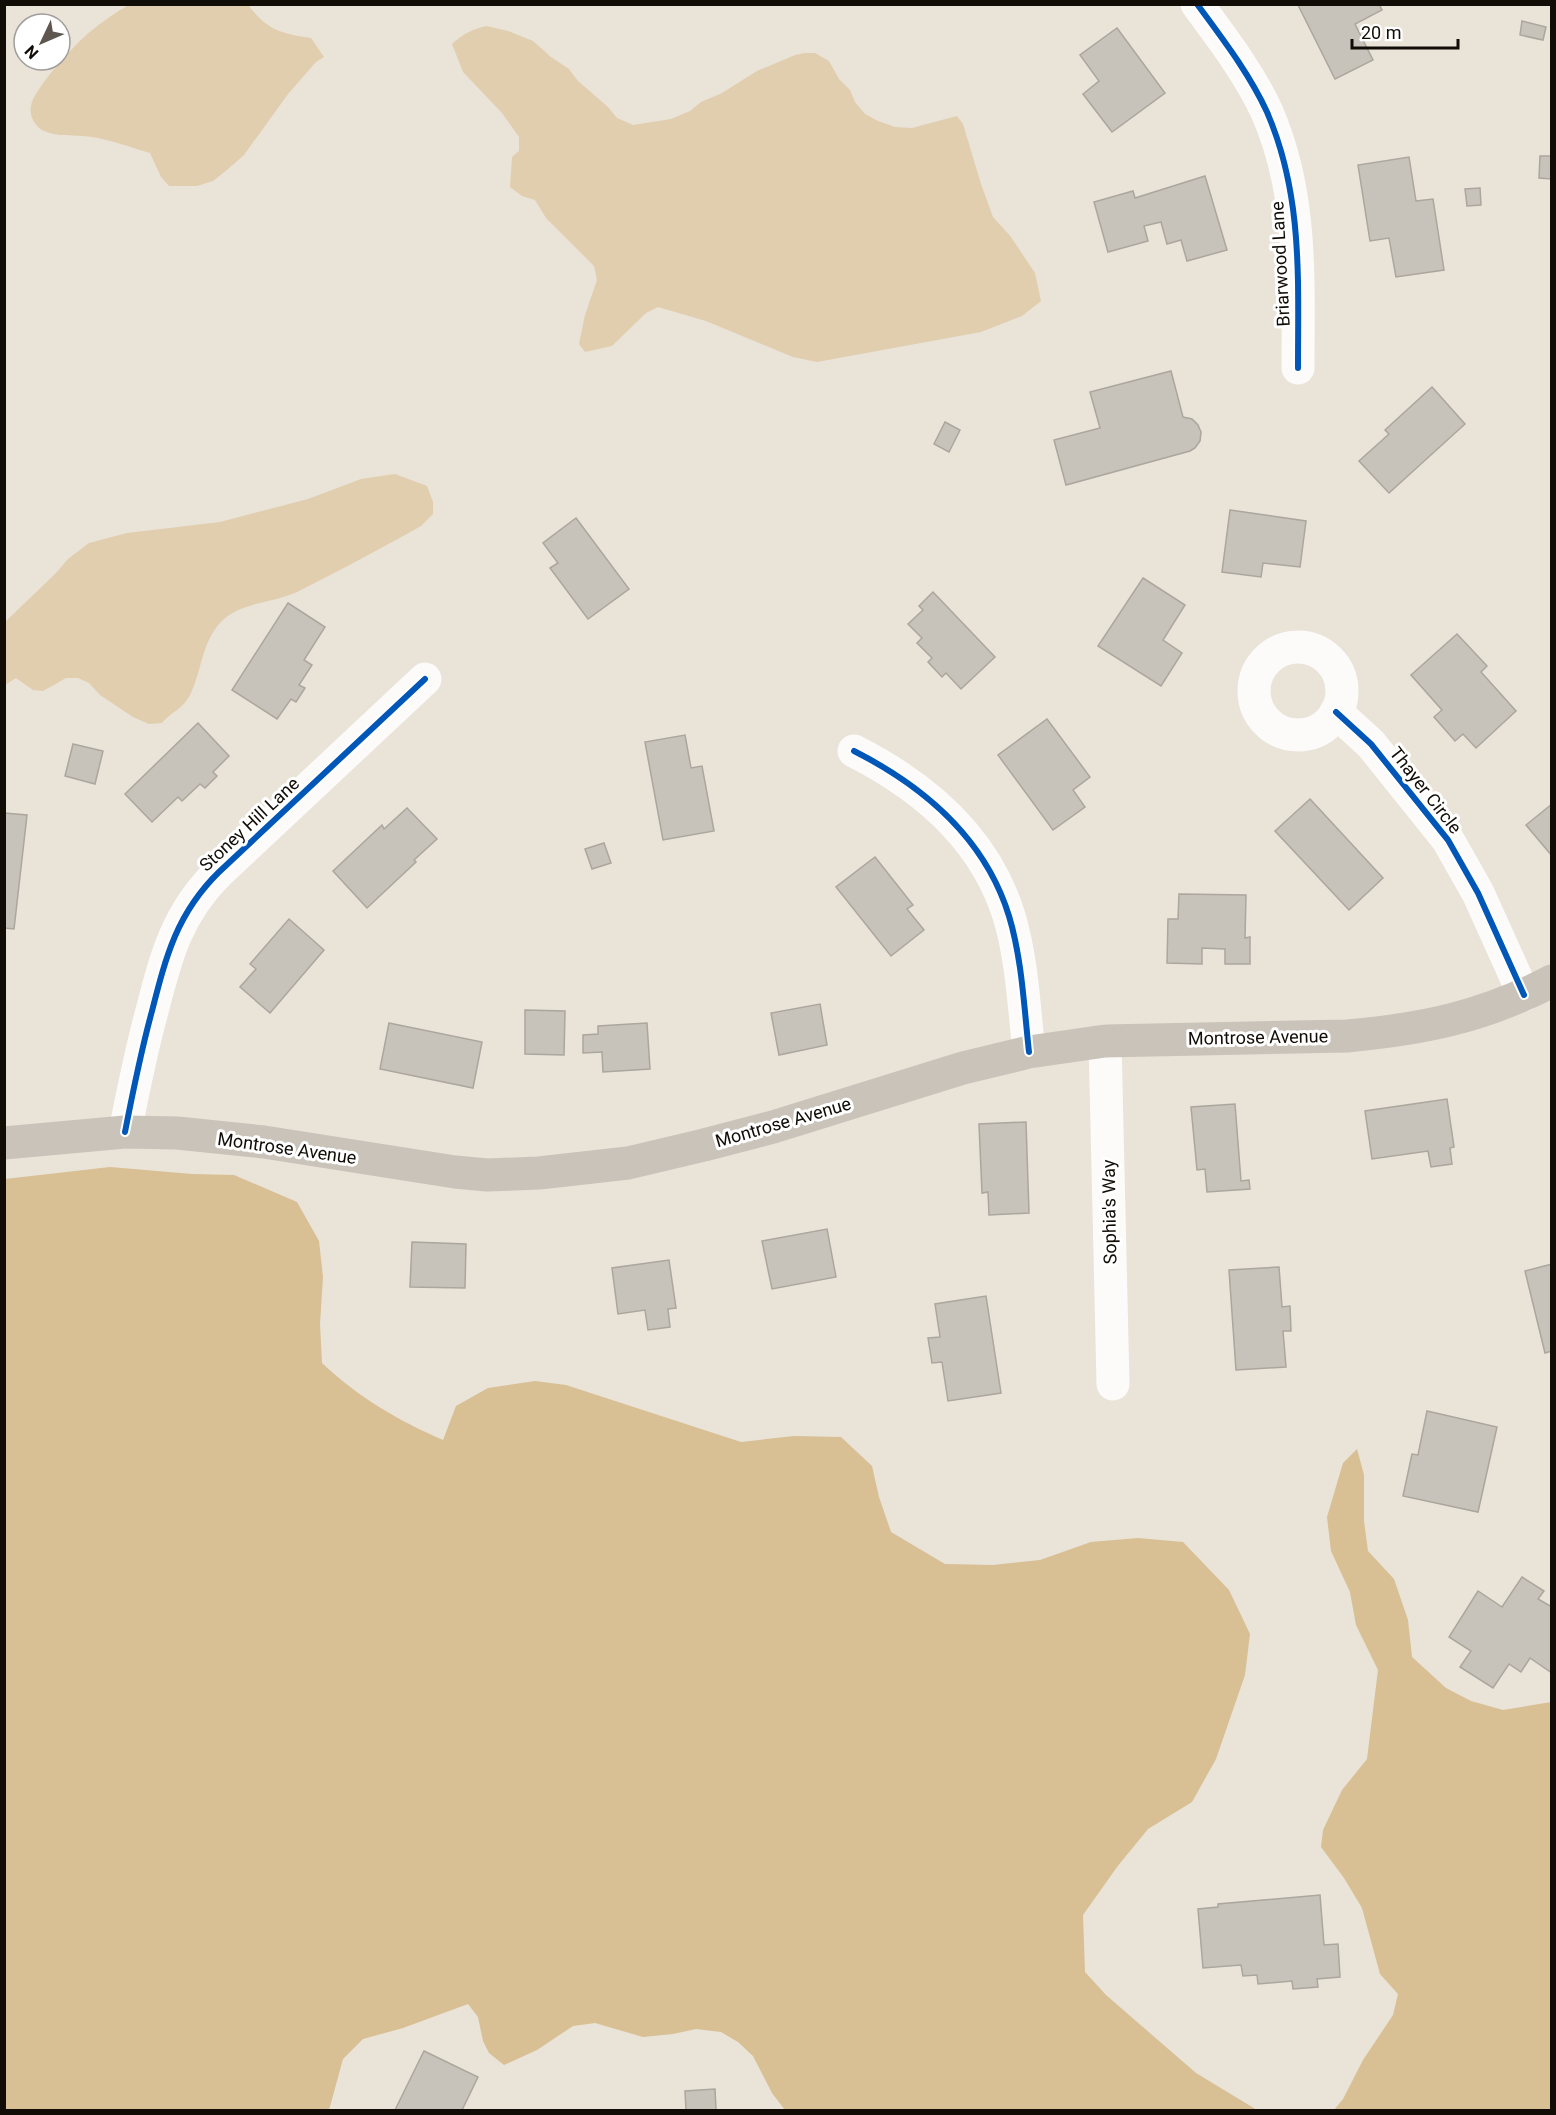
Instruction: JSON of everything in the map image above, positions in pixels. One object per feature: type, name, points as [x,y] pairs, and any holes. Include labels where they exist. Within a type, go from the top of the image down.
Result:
[{"type":"main road","name":"Montrose Avenue","points":[[4,1143],[125,1132],[177,1133],[264,1142],[350,1157],[487,1175],[584,1170],[628,1163],[715,1142],[963,1068],[1029,1052],[1105,1041],[1347,1036],[1387,1032],[1457,1020],[1487,1011],[1538,988]]},
{"type":"street","name":"Briarwood Lane","points":[[1197,4],[1233,54],[1266,111],[1280,146],[1290,182],[1296,219],[1298,256],[1298,368]]},
{"type":"street","name":"Stoney Hill Lane","points":[[125,1132],[137,1066],[164,964],[175,932],[192,903],[219,872],[425,679]]},
{"type":"street","name":"Thayer Circle","points":[[1336,712],[1371,744],[1448,840],[1478,893],[1538,988]]},
{"type":"street","points":[[854,751],[889,769],[926,796],[961,829],[977,850],[1000,892],[1009,917],[1029,1052]]},
{"type":"street","name":"Sophia's Way","points":[[1105,1041],[1113,1384]]},
{"type":"shaded area","points":[[129,5],[248,5],[262,20],[275,29],[311,38],[324,57],[316,62],[288,94],[244,155],[228,169],[213,181],[197,186],[169,186],[161,177],[150,153],[99,138],[48,132],[42,130],[31,116],[34,98],[52,72],[72,72],[72,49],[110,17]]},
{"type":"shaded area","points":[[486,26],[508,31],[533,41],[569,69],[578,81],[617,118],[633,125],[671,119],[690,111],[701,102],[722,93],[757,71],[805,53],[815,53],[829,61],[839,79],[850,90],[855,102],[865,114],[878,121],[895,127],[912,128],[957,116],[963,124],[993,217],[1011,237],[1035,273],[1041,301],[1022,316],[981,332],[817,362],[793,357],[706,321],[658,307],[646,313],[612,346],[585,352],[579,344],[585,315],[597,280],[594,266],[546,218],[535,200],[522,196],[510,187],[512,157],[519,151],[519,137],[502,113],[463,72],[452,44],[467,33]]},
{"type":"shaded area","points":[[395,474],[427,486],[433,502],[433,514],[421,526],[299,591],[247,607],[228,616],[220,623],[209,640],[187,700],[162,723],[149,724],[133,717],[100,695],[89,683],[78,678],[66,678],[43,691],[33,690],[16,678],[5,685],[5,622],[68,559],[89,543],[127,533],[220,522],[308,499],[361,479]]},
{"type":"shaded area","points":[[110,1167],[234,1175],[297,1202],[319,1241],[323,1277],[320,1324],[322,1363],[350,1387],[379,1407],[443,1440],[456,1406],[488,1388],[535,1381],[566,1385],[741,1442],[794,1436],[841,1437],[872,1466],[879,1497],[891,1532],[945,1564],[993,1565],[1040,1560],[1091,1542],[1138,1538],[1183,1542],[1229,1590],[1250,1634],[1245,1675],[1216,1759],[1192,1802],[1148,1829],[1117,1867],[1083,1915],[1085,1972],[1106,1995],[1196,2073],[1257,2110],[785,2110],[772,2093],[753,2056],[738,2042],[721,2032],[696,2029],[643,2037],[595,2023],[573,2026],[537,2050],[504,2065],[489,2053],[483,2041],[478,2017],[468,2004],[403,2028],[363,2039],[343,2059],[329,2110],[5,2110],[5,1179]]},
{"type":"shaded area","points":[[1357,1449],[1364,1475],[1364,1521],[1368,1551],[1394,1579],[1408,1620],[1412,1657],[1446,1688],[1471,1701],[1503,1710],[1551,1702],[1551,2110],[1334,2110],[1343,2099],[1363,2060],[1393,2015],[1398,1994],[1380,1974],[1362,1908],[1321,1847],[1323,1830],[1342,1790],[1367,1759],[1378,1670],[1356,1625],[1350,1592],[1331,1551],[1327,1517],[1343,1463]]},
{"type":"building","points":[[1379,4],[1382,10],[1355,24],[1373,60],[1335,79],[1298,5]]},
{"type":"building","points":[[1522,21],[1546,27],[1543,40],[1520,35]]},
{"type":"building","points":[[1117,28],[1165,93],[1112,132],[1083,94],[1099,81],[1080,55]]},
{"type":"building","points":[[1540,156],[1552,156],[1552,179],[1539,178]]},
{"type":"building","points":[[1409,157],[1416,201],[1433,199],[1444,270],[1396,277],[1389,238],[1370,241],[1358,165]]},
{"type":"building","points":[[1205,176],[1227,250],[1187,261],[1181,240],[1167,244],[1161,222],[1144,226],[1148,241],[1108,252],[1094,202],[1133,191],[1135,198]]},
{"type":"building","points":[[1480,188],[1481,205],[1467,206],[1465,189]]},
{"type":"building","points":[[1171,371],[1183,417],[1192,419],[1201,432],[1200,441],[1195,448],[1066,485],[1054,440],[1100,428],[1090,392]]},
{"type":"building","points":[[1432,387],[1465,424],[1389,493],[1359,461],[1389,434],[1385,430]]},
{"type":"building","points":[[945,422],[960,430],[949,452],[934,444]]},
{"type":"building","points":[[1230,510],[1306,521],[1300,567],[1263,563],[1261,577],[1222,572]]},
{"type":"building","points":[[576,518],[629,589],[588,619],[550,568],[558,563],[543,543]]},
{"type":"building","points":[[1143,578],[1185,605],[1163,640],[1182,653],[1161,686],[1098,646]]},
{"type":"building","points":[[933,592],[995,657],[961,689],[946,673],[942,677],[928,662],[932,658],[917,643],[922,638],[908,624],[923,610],[919,606]]},
{"type":"building","points":[[288,603],[325,627],[304,660],[312,665],[299,685],[305,688],[296,702],[291,699],[277,719],[232,690]]},
{"type":"building","points":[[1457,634],[1487,666],[1481,672],[1516,711],[1476,748],[1463,734],[1455,741],[1434,717],[1442,710],[1411,675]]},
{"type":"building","points":[[1047,719],[1090,777],[1073,790],[1085,807],[1053,830],[998,755]]},
{"type":"building","points":[[198,723],[229,756],[213,772],[217,776],[205,788],[200,784],[182,801],[178,797],[152,822],[125,794]]},
{"type":"building","points":[[685,735],[691,768],[702,766],[714,831],[663,840],[645,742]]},
{"type":"building","points":[[73,744],[103,751],[95,784],[65,776]]},
{"type":"building","points":[[1310,799],[1383,878],[1349,910],[1275,831]]},
{"type":"building","points":[[1552,804],[1552,856],[1526,825]]},
{"type":"building","points":[[407,808],[437,839],[367,908],[333,871],[382,825],[384,829]]},
{"type":"building","points":[[4,813],[27,815],[14,929],[4,928]]},
{"type":"building","points":[[604,843],[611,863],[592,869],[585,849]]},
{"type":"building","points":[[875,857],[913,905],[907,909],[924,930],[891,956],[836,887]]},
{"type":"building","points":[[1179,894],[1246,895],[1245,938],[1250,937],[1250,964],[1225,964],[1225,949],[1202,948],[1202,964],[1167,963],[1168,919],[1178,919]]},
{"type":"building","points":[[289,919],[324,950],[270,1013],[240,987],[256,969],[250,964]]},
{"type":"building","points":[[820,1004],[827,1045],[779,1055],[771,1013]]},
{"type":"building","points":[[525,1010],[565,1011],[564,1055],[525,1054]]},
{"type":"building","points":[[389,1023],[482,1042],[473,1088],[380,1069]]},
{"type":"building","points":[[647,1023],[650,1069],[603,1072],[602,1052],[583,1053],[583,1035],[598,1034],[598,1026]]},
{"type":"building","points":[[1447,1099],[1454,1147],[1450,1148],[1452,1164],[1431,1167],[1428,1151],[1372,1159],[1365,1111]]},
{"type":"building","points":[[1235,1104],[1241,1181],[1249,1180],[1250,1189],[1207,1192],[1205,1169],[1197,1170],[1191,1107]]},
{"type":"building","points":[[1026,1122],[1029,1213],[989,1215],[988,1192],[982,1193],[979,1124]]},
{"type":"building","points":[[827,1229],[836,1277],[772,1289],[762,1241]]},
{"type":"building","points":[[412,1242],[466,1244],[465,1288],[410,1287]]},
{"type":"building","points":[[669,1260],[676,1308],[668,1309],[670,1327],[648,1330],[645,1310],[618,1314],[612,1268]]},
{"type":"building","points":[[1552,1264],[1552,1351],[1545,1353],[1525,1271]]},
{"type":"building","points":[[1279,1267],[1282,1307],[1290,1306],[1291,1331],[1283,1331],[1286,1367],[1236,1370],[1229,1270]]},
{"type":"building","points":[[986,1296],[1001,1393],[948,1401],[942,1362],[932,1363],[928,1338],[940,1337],[935,1304]]},
{"type":"building","points":[[1427,1411],[1497,1427],[1478,1512],[1403,1496],[1412,1454],[1418,1455]]},
{"type":"building","points":[[1522,1577],[1544,1591],[1538,1599],[1552,1607],[1552,1673],[1530,1658],[1521,1672],[1509,1664],[1493,1688],[1460,1667],[1471,1651],[1449,1637],[1478,1591],[1502,1607]]},
{"type":"building","points":[[1320,1895],[1324,1945],[1338,1944],[1340,1977],[1317,1979],[1318,1987],[1293,1989],[1292,1981],[1258,1984],[1257,1975],[1243,1976],[1241,1965],[1203,1968],[1198,1909],[1218,1907],[1218,1904]]},
{"type":"building","points":[[424,2051],[478,2077],[462,2110],[395,2110]]},
{"type":"building","points":[[715,2089],[716,2110],[686,2110],[685,2091]]},
{"type":"cycle path","points":[[1197,4],[1252,83],[1279,143],[1293,206],[1296,238],[1298,368]]},
{"type":"cycle path","points":[[125,1132],[162,972],[175,936],[193,903],[219,872],[425,679]]},
{"type":"cycle path","points":[[1336,712],[1371,744],[1448,840],[1478,893],[1524,995]]},
{"type":"cycle path","points":[[854,751],[880,765],[928,798],[968,839],[985,862],[1009,916],[1017,949],[1029,1052]]}]
